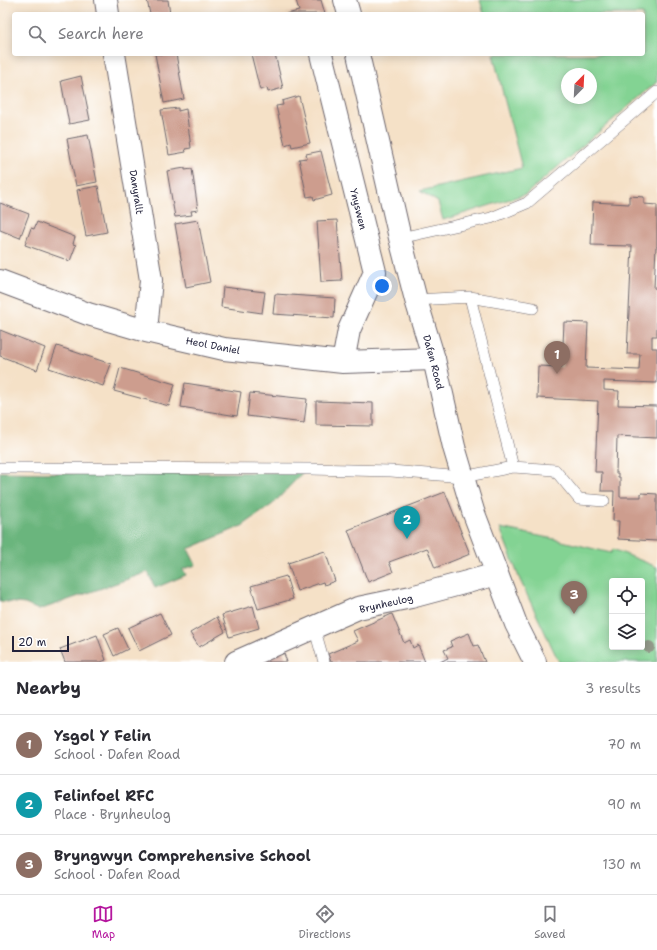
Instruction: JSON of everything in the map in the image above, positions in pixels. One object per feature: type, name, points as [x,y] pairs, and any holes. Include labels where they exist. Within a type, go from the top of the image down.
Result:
[{"type":"street","points":[[106,0],[108,12]]},
{"type":"street","points":[[345,0],[348,12]]},
{"type":"street","name":"Danyrallt","points":[[114,56],[151,280],[146,331]]},
{"type":"street","name":"Ynyswen","points":[[321,56],[375,272],[349,330],[343,362]]},
{"type":"street","name":"Dafen Road","points":[[358,56],[400,238],[416,300],[434,359],[454,447],[473,511],[516,624],[534,662]]},
{"type":"street","name":"Heol Daniel","points":[[0,281],[88,314],[146,331],[224,349],[343,362],[434,359]]},
{"type":"street","name":"Brynheulog","points":[[236,662],[358,608],[411,598],[497,574]]},
{"type":"lane","points":[[400,238],[491,218],[527,203],[657,92]]},
{"type":"lane","points":[[416,300],[470,297],[533,308]]},
{"type":"lane","points":[[470,297],[513,467]]},
{"type":"lane","points":[[0,468],[310,469],[391,471],[463,477],[513,467],[555,470],[579,499],[604,500]]},
{"type":"lane","points":[[314,627],[324,662]]},
{"type":"green space","points":[[480,0],[657,0],[657,82],[526,194],[443,220],[438,202],[420,191],[522,168],[494,56],[645,56],[645,12],[483,12]]},
{"type":"green space","points":[[0,472],[114,474],[303,472],[273,504],[242,526],[188,549],[196,565],[183,569],[186,575],[155,588],[148,572],[39,610],[25,604],[0,601]]},
{"type":"green space","points":[[500,528],[611,553],[613,549],[657,567],[657,662],[559,662],[520,580]]},
{"type":"building","points":[[147,0],[168,0],[170,12],[150,12]]},
{"type":"building","points":[[296,0],[321,0],[324,12],[295,12],[299,11]]},
{"type":"building","points":[[155,56],[176,56],[184,99],[164,103]]},
{"type":"building","points":[[252,56],[275,56],[283,88],[268,92],[267,88],[260,90]]},
{"type":"building","points":[[81,76],[90,120],[69,124],[61,81]]},
{"type":"building","points":[[299,96],[310,143],[292,147],[291,143],[285,145],[276,106],[283,105],[282,101]]},
{"type":"building","points":[[178,108],[178,111],[186,109],[191,148],[185,149],[186,152],[169,155],[161,110]]},
{"type":"building","points":[[88,135],[97,182],[76,186],[67,139]]},
{"type":"building","points":[[321,151],[332,195],[314,200],[313,196],[307,197],[299,159],[307,158],[306,154]]},
{"type":"building","points":[[185,168],[185,170],[192,169],[198,210],[191,211],[192,215],[175,217],[167,171]]},
{"type":"building","points":[[98,186],[107,232],[86,236],[77,190]]},
{"type":"building","points":[[629,196],[644,197],[644,204],[657,205],[657,247],[654,288],[657,289],[657,336],[652,336],[652,348],[657,348],[657,383],[604,381],[604,390],[619,391],[618,405],[657,406],[657,438],[617,436],[616,473],[618,473],[618,477],[620,477],[620,497],[641,497],[641,493],[657,494],[657,541],[618,539],[619,521],[613,521],[614,491],[601,491],[602,472],[595,472],[598,401],[537,398],[538,366],[562,367],[564,322],[588,323],[586,368],[639,370],[640,354],[627,354],[632,246],[591,245],[593,202],[629,204]]},
{"type":"building","points":[[0,203],[29,214],[20,238],[0,230]]},
{"type":"building","points":[[198,220],[210,282],[186,287],[175,224]]},
{"type":"building","points":[[337,220],[342,281],[321,282],[317,221]]},
{"type":"building","points":[[37,222],[75,237],[73,244],[76,245],[70,261],[25,245],[31,228],[34,229]]},
{"type":"building","points":[[223,287],[265,292],[262,313],[221,307]]},
{"type":"building","points":[[275,294],[335,298],[334,318],[273,314]]},
{"type":"building","points":[[0,330],[45,348],[37,370],[0,356]]},
{"type":"building","points":[[57,346],[111,364],[103,386],[49,368]]},
{"type":"building","points":[[120,368],[175,384],[169,406],[114,391]]},
{"type":"building","points":[[185,383],[241,392],[237,416],[181,407]]},
{"type":"building","points":[[250,393],[307,399],[304,423],[247,416]]},
{"type":"building","points":[[316,401],[373,403],[373,426],[316,425]]},
{"type":"building","points":[[445,492],[470,554],[435,568],[427,548],[389,562],[393,572],[368,582],[348,530]]},
{"type":"building","points":[[325,551],[335,581],[324,585],[323,582],[297,591],[288,563]]},
{"type":"building","points":[[286,576],[293,599],[258,609],[251,586]]},
{"type":"building","points":[[253,606],[259,628],[229,637],[222,615]]},
{"type":"building","points":[[160,613],[171,635],[139,651],[128,628]]},
{"type":"building","points":[[392,614],[404,643],[410,640],[413,648],[418,645],[425,662],[331,662],[328,654],[358,641],[353,631]]},
{"type":"building","points":[[217,617],[225,632],[199,647],[190,633]]},
{"type":"building","points":[[118,628],[128,649],[114,656],[104,634]]},
{"type":"building","points":[[469,633],[474,646],[478,645],[485,662],[440,662],[448,658],[444,650],[452,647],[450,641]]},
{"type":"building","points":[[97,635],[106,660],[101,662],[65,662],[60,649]]},
{"type":"building","points":[[282,648],[287,662],[268,662],[265,654]]},
{"type":"place","name":"Ysgol Y Felin","points":[[557,374]]},
{"type":"place","name":"Felinfoel RFC","points":[[407,539]]},
{"type":"place","name":"Bryngwyn Comprehensive School","points":[[574,614]]}]
